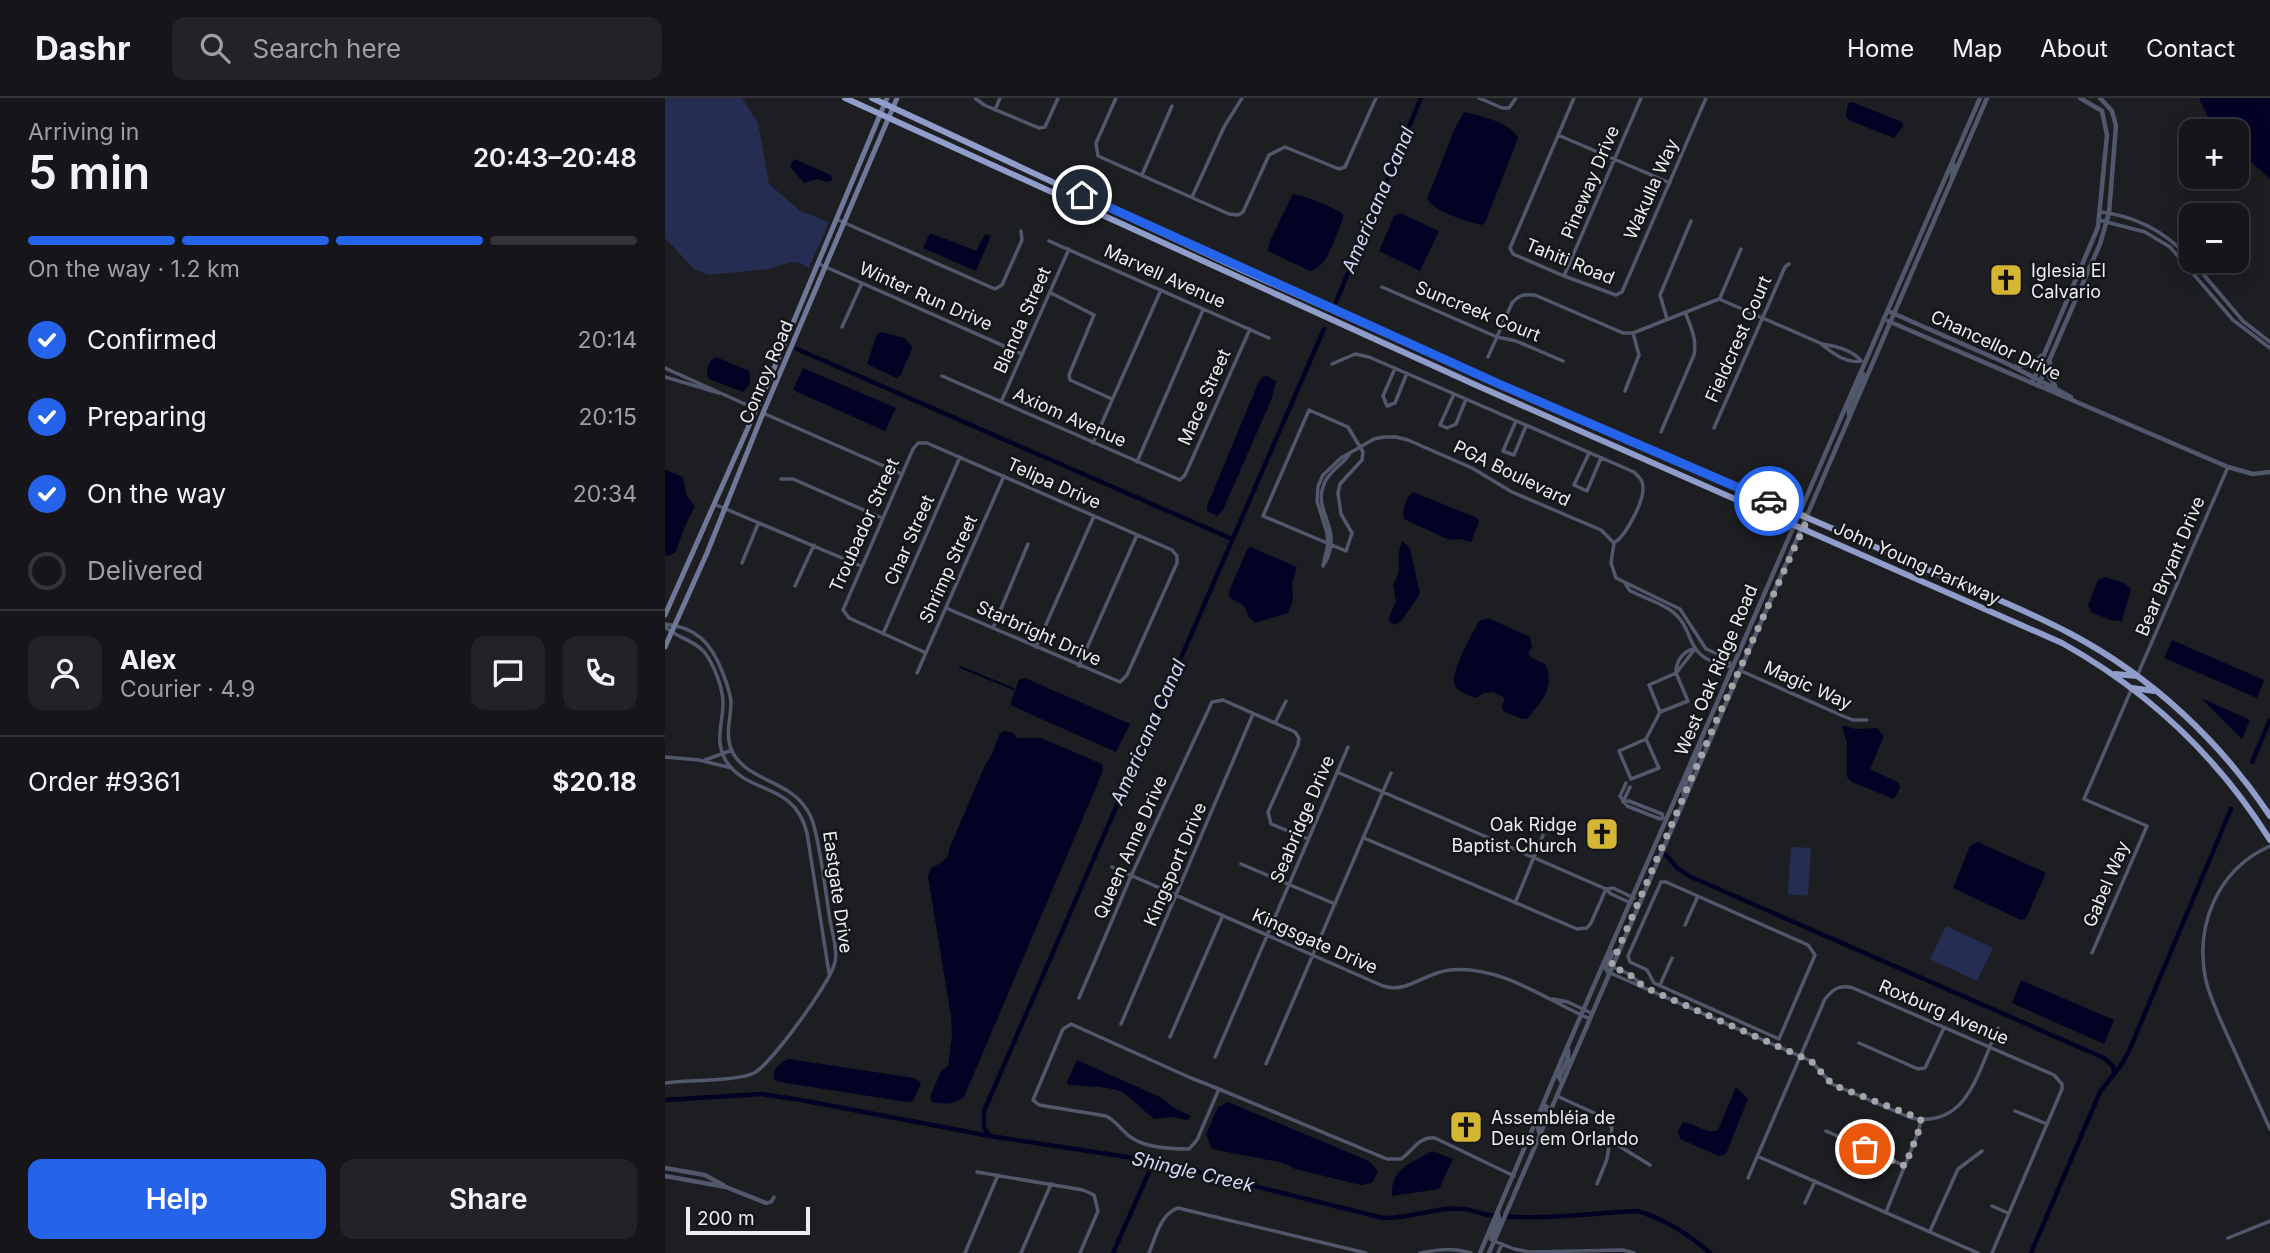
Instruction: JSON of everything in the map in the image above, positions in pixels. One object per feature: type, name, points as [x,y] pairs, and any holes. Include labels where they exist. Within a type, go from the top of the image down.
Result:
[{"type":"highway","name":"John Young Parkway","points":[[845,98],[1225,273],[2049,637],[2111,673],[2165,714],[2212,762],[2246,804],[2270,840]]},
{"type":"highway","name":"John Young Parkway","points":[[872,98],[886,101],[893,107],[1244,271],[1499,384]]},
{"type":"highway","points":[[1225,273],[1244,271]]},
{"type":"highway","points":[[1478,386],[1499,384]]},
{"type":"highway","name":"John Young Parkway","points":[[1531,399],[1887,552]]},
{"type":"highway","name":"John Young Parkway","points":[[1896,556],[2056,626],[2137,676],[2214,744],[2270,816]]},
{"type":"highway","points":[[2111,673],[2125,677],[2137,676]]},
{"type":"highway","points":[[2132,688],[2145,688],[2159,693]]},
{"type":"main road","name":"Conroy Road","points":[[665,647],[897,98]]},
{"type":"main road","name":"Conroy Road","points":[[665,615],[757,410],[886,101]]},
{"type":"main road","name":"John Young Parkway","points":[[1499,384],[1531,399]]},
{"type":"main road","name":"John Young Parkway","points":[[1887,552],[1896,556]]},
{"type":"street","points":[[975,98],[1033,128],[1045,127],[1058,98]]},
{"type":"street","points":[[995,110],[1000,98]]},
{"type":"street","points":[[1116,98],[1096,143],[1096,150],[1103,159],[1229,214],[1238,215],[1243,212],[1269,155],[1275,150],[1285,147],[1339,169],[1345,167],[1377,98]]},
{"type":"street","points":[[1192,197],[1224,127],[1242,98]]},
{"type":"street","points":[[1479,98],[1502,108],[1509,108],[1516,98]]},
{"type":"street","points":[[1574,98],[1558,135],[1669,183]]},
{"type":"street","name":"Pineway Drive","points":[[1564,276],[1641,98]]},
{"type":"street","name":"Wakulla Way","points":[[1622,292],[1706,98]]},
{"type":"street","name":"West Oak Ridge Road","points":[[1480,1253],[1863,362],[1888,311],[1980,98]]},
{"type":"street","name":"West Oak Ridge Road","points":[[1489,1253],[1987,98]]},
{"type":"street","points":[[2036,382],[2045,351],[2092,241],[2101,212],[2107,127],[2102,111],[2090,100],[2080,98]]},
{"type":"street","points":[[2036,382],[2050,357],[2100,244],[2109,213],[2116,126],[2112,111],[2100,98]]},
{"type":"street","points":[[1142,175],[1172,106]]},
{"type":"street","points":[[2107,127],[2116,126]]},
{"type":"street","name":"Tahiti Road","points":[[1558,135],[1510,248],[1513,254],[1608,294],[1616,295],[1622,292]]},
{"type":"street","points":[[2106,156],[2115,156]]},
{"type":"street","points":[[1952,163],[1952,178]]},
{"type":"street","points":[[2101,212],[2131,218],[2159,232],[2179,249]]},
{"type":"street","points":[[838,220],[995,289],[1002,285],[1022,240],[1021,231]]},
{"type":"street","points":[[2099,220],[2145,232],[2170,247],[2233,320],[2270,348]]},
{"type":"street","points":[[1667,319],[1660,295],[1691,221]]},
{"type":"street","name":"Marvell Avenue","points":[[1049,241],[1269,338]]},
{"type":"street","points":[[2092,241],[2100,244]]},
{"type":"street","name":"Blanda Street","points":[[1001,402],[1069,249]]},
{"type":"street","points":[[1719,299],[1741,249]]},
{"type":"street","name":"Winter Run Drive","points":[[819,264],[1022,354]]},
{"type":"street","name":"Fieldcrest Court","points":[[1714,428],[1785,267],[1789,264]]},
{"type":"street","points":[[2203,273],[2243,321],[2270,342]]},
{"type":"street","points":[[842,327],[862,283]]},
{"type":"street","name":"Suncreek Court","points":[[1382,287],[1497,337],[1516,341],[1563,361]]},
{"type":"street","points":[[1093,443],[1161,290]]},
{"type":"street","points":[[1050,293],[1094,315],[1069,375],[1070,380],[1112,399]]},
{"type":"street","points":[[1488,357],[1512,303],[1518,296],[1535,295],[1623,333],[1633,333],[1719,299],[1820,344],[1836,346],[1857,356],[1863,362],[1863,375],[1849,406],[1850,416]]},
{"type":"street","points":[[1137,462],[1204,309]]},
{"type":"street","name":"Chancellor Drive","points":[[1888,311],[2008,364],[2036,382],[2059,390],[2090,407]]},
{"type":"street","points":[[1661,432],[1694,355],[1694,334],[1685,312]]},
{"type":"street","name":"Chancellor Drive","points":[[1884,320],[2036,382],[2228,467],[2253,474],[2270,472]]},
{"type":"street","name":"Mace Street","points":[[1185,475],[1250,329]]},
{"type":"street","points":[[1625,391],[1639,355],[1633,333]]},
{"type":"street","points":[[2008,364],[2020,368],[2033,365],[2045,351]]},
{"type":"street","points":[[1332,364],[1360,354],[1634,472],[1642,480],[1644,489],[1628,528],[1621,539],[1614,543],[1612,570],[1616,578],[1680,609],[1706,649],[1727,659],[1732,667]]},
{"type":"street","points":[[2050,357],[2049,376],[2059,390]]},
{"type":"street","points":[[665,368],[902,474]]},
{"type":"street","points":[[1395,368],[1383,396],[1387,406],[1395,403],[1407,373]]},
{"type":"street","points":[[673,379],[676,373]]},
{"type":"street","name":"Axiom Avenue","points":[[942,376],[1177,479],[1180,480],[1185,475]]},
{"type":"street","points":[[665,377],[724,395]]},
{"type":"street","points":[[1454,394],[1440,425],[1447,428],[1456,424],[1467,399]]},
{"type":"street","points":[[1309,410],[1347,427],[1361,447],[1362,460],[1340,484],[1338,493],[1341,514],[1352,538],[1346,551],[1331,545],[1263,516],[1309,410]]},
{"type":"street","points":[[1516,421],[1503,451],[1514,455],[1526,426]]},
{"type":"street","name":"PGA Boulevard","points":[[1331,545],[1323,566],[1331,545],[1317,501],[1318,486],[1330,466],[1384,437],[1408,440],[1472,468],[1512,492],[1601,530],[1614,543]]},
{"type":"street","name":"Troubador Street","points":[[918,443],[912,449],[843,612],[847,618],[926,653]]},
{"type":"street","name":"Telipa Drive","points":[[918,443],[927,443],[1172,550],[1177,556],[1171,575],[1122,681]]},
{"type":"street","points":[[1588,453],[1574,485],[1587,491],[1601,458]]},
{"type":"street","name":"Char Street","points":[[883,634],[960,457]]},
{"type":"street","name":"Bear Bryant Drive","points":[[2137,676],[2228,467]]},
{"type":"street","name":"Shrimp Street","points":[[917,673],[1004,476]]},
{"type":"street","points":[[781,479],[793,479],[882,518]]},
{"type":"street","points":[[714,504],[861,566]]},
{"type":"street","points":[[1036,647],[1094,516]]},
{"type":"street","points":[[741,563],[758,524]]},
{"type":"street","points":[[1079,666],[1137,535]]},
{"type":"street","points":[[993,628],[1028,544]]},
{"type":"street","points":[[795,586],[814,545]]},
{"type":"street","points":[[1625,583],[1629,590],[1675,614],[1683,623],[1698,654],[1723,667],[1739,670]]},
{"type":"street","name":"Starbright Drive","points":[[946,608],[1116,682],[1122,681]]},
{"type":"street","points":[[665,625],[676,625],[701,637],[712,648],[730,697],[728,734],[732,750],[723,755],[699,760]]},
{"type":"street","points":[[665,625],[672,634],[701,648],[712,667],[723,701],[719,734],[723,755]]},
{"type":"street","points":[[1660,712],[1649,685],[1676,673],[1695,649]]},
{"type":"street","name":"Magic Way","points":[[1739,670],[1853,720],[1867,720]]},
{"type":"street","points":[[1646,739],[1659,768],[1630,779],[1619,751],[1646,739],[1660,712],[1688,701],[1676,673]]},
{"type":"street","name":"Gabel Way","points":[[2092,953],[2147,826],[2084,799],[2132,688]]},
{"type":"street","name":"Queen Anne Drive","points":[[1079,998],[1207,709],[1212,702],[1223,699],[1253,714]]},
{"type":"street","points":[[1275,723],[1286,701]]},
{"type":"street","points":[[1253,714],[1295,732],[1299,738],[1268,812],[1268,818],[1271,824],[1308,839]]},
{"type":"street","name":"Kingsport Drive","points":[[1121,1024],[1253,714]]},
{"type":"street","points":[[1684,796],[1683,791],[1700,751],[1702,737]]},
{"type":"street","name":"Seabridge Drive","points":[[1215,1057],[1348,747]]},
{"type":"street","name":"Eastgate Drive","points":[[665,1083],[744,1077],[758,1071],[770,1059],[829,976],[835,963],[816,835],[810,814],[796,796],[748,769],[732,750]]},
{"type":"street","name":"Eastgate Drive","points":[[723,755],[732,768],[746,779],[792,803],[803,819],[829,976]]},
{"type":"street","points":[[665,757],[699,760],[732,768]]},
{"type":"street","points":[[1337,772],[1606,889],[1613,888],[1635,902],[1623,929],[1623,938]]},
{"type":"street","points":[[1266,1064],[1391,773]]},
{"type":"street","points":[[1623,802],[1628,785]]},
{"type":"street","points":[[1629,801],[1662,814],[1663,818],[1627,806],[1623,802],[1629,801]]},
{"type":"street","points":[[1515,903],[1543,835]]},
{"type":"street","points":[[1363,838],[1577,929],[1583,929],[1591,923],[1606,889]]},
{"type":"street","points":[[2270,846],[2241,863],[2220,887],[2207,919],[2204,958],[2211,995],[2270,1129]]},
{"type":"street","points":[[1241,864],[1335,904]]},
{"type":"street","name":"Kingsgate Drive","points":[[1112,867],[1392,989],[1411,985],[1435,972],[1462,970],[1492,974],[1590,1015]]},
{"type":"street","points":[[1661,882],[1808,944],[1815,955],[1779,1039],[1660,985],[1654,982],[1647,970],[1630,961],[1628,956],[1661,882]]},
{"type":"street","points":[[1685,925],[1698,896]]},
{"type":"street","points":[[1170,1037],[1223,915]]},
{"type":"street","points":[[1618,934],[1606,968],[1608,972],[1811,1061],[1832,1084],[1911,1118],[1943,1117],[1963,1102],[1997,1028]]},
{"type":"street","points":[[1660,985],[1672,958]]},
{"type":"street","points":[[1611,966],[1629,974],[1644,987]]},
{"type":"street","name":"Roxburg Avenue","points":[[1801,1057],[1825,999],[1837,987],[1846,986],[2054,1075],[2059,1079],[2062,1089],[2047,1124]]},
{"type":"street","points":[[1219,1089],[1197,1140],[1189,1149],[1143,1143],[1131,1138],[1119,1124],[1106,1116],[1039,1105],[1033,1100],[1063,1029],[1071,1024],[1191,1078],[1219,1089],[1387,1159],[1401,1160],[1420,1141],[1435,1138],[1514,1176]]},
{"type":"street","points":[[1859,1043],[1918,1069],[1925,1068],[1944,1028]]},
{"type":"street","points":[[1561,1082],[1559,1077],[1568,1059],[1568,1045]]},
{"type":"street","points":[[1748,1178],[1801,1057]]},
{"type":"street","points":[[1556,1095],[1605,1118],[1612,1128],[1611,1141],[1597,1184]]},
{"type":"street","points":[[1540,1133],[1538,1127],[1547,1107],[1544,1105]]},
{"type":"street","points":[[1992,1253],[2047,1124],[2015,1111]]},
{"type":"street","points":[[1886,1212],[1918,1133],[1921,1119]]},
{"type":"street","points":[[1826,1131],[1905,1166]]},
{"type":"street","points":[[1611,1141],[1650,1165]]},
{"type":"street","points":[[1930,1231],[1958,1169],[1982,1151]]},
{"type":"street","points":[[1757,1156],[1978,1253]]},
{"type":"street","points":[[665,1168],[705,1175],[765,1203],[771,1202],[774,1197]]},
{"type":"street","points":[[977,1172],[1083,1190],[1094,1195],[1098,1211],[1080,1253]]},
{"type":"street","points":[[665,1175],[726,1187]]},
{"type":"street","points":[[965,1253],[998,1175]]},
{"type":"street","points":[[1805,1203],[1815,1181]]},
{"type":"street","points":[[1021,1253],[1051,1184]]},
{"type":"street","points":[[1992,1206],[2008,1213]]},
{"type":"street","points":[[1149,1253],[1165,1216],[1178,1208],[1366,1253]]},
{"type":"street","points":[[1498,1212],[1499,1218],[1491,1239],[1501,1244],[1529,1252],[1634,1253]]},
{"type":"street","points":[[2228,1238],[2270,1221]]},
{"type":"street","points":[[1498,1253],[1501,1244]]},
{"type":"street","points":[[1420,1253],[1455,1248],[1471,1253]]},
{"type":"shaded area","points":[[665,98],[742,98],[758,123],[769,184],[800,211],[829,222],[809,268],[791,262],[769,269],[708,275],[694,269],[665,238]]},
{"type":"shaded area","points":[[2199,98],[2270,98],[2270,179],[2249,160],[2249,119],[2209,119]]},
{"type":"shaded area","points":[[1852,102],[1902,122],[1903,126],[1894,138],[1851,121],[1846,117],[1848,103]]},
{"type":"shaded area","points":[[1464,112],[1502,124],[1518,138],[1485,223],[1481,225],[1444,212],[1427,199]]},
{"type":"shaded area","points":[[794,159],[831,175],[832,180],[827,182],[817,179],[804,183],[790,166]]},
{"type":"shaded area","points":[[1293,194],[1319,202],[1343,214],[1327,257],[1316,269],[1310,271],[1268,251],[1270,241]]},
{"type":"shaded area","points":[[1400,213],[1439,231],[1420,271],[1379,251],[1394,216]]},
{"type":"shaded area","points":[[930,233],[976,251],[985,234],[991,236],[976,271],[923,248]]},
{"type":"shaded area","points":[[881,332],[904,338],[912,346],[901,375],[896,378],[867,364],[877,334]]},
{"type":"shaded area","points":[[716,357],[749,371],[750,383],[743,392],[709,379],[708,366]]},
{"type":"shaded area","points":[[803,368],[896,408],[885,431],[793,390]]},
{"type":"shaded area","points":[[1267,376],[1276,381],[1272,398],[1223,510],[1217,516],[1207,511],[1207,506],[1257,386],[1262,377]]},
{"type":"shaded area","points":[[665,470],[683,477],[686,494],[695,507],[676,552],[668,556],[665,555]]},
{"type":"shaded area","points":[[1413,492],[1477,518],[1479,522],[1471,542],[1449,540],[1404,519],[1405,504]]},
{"type":"shaded area","points":[[1402,541],[1410,548],[1420,594],[1401,621],[1394,625],[1388,620],[1396,601],[1393,585],[1399,572]]},
{"type":"shaded area","points":[[1248,548],[1297,567],[1292,583],[1293,600],[1288,613],[1255,623],[1244,606],[1229,597],[1229,591]]},
{"type":"shaded area","points":[[2105,577],[2124,583],[2131,589],[2122,621],[2110,620],[2091,612],[2088,605],[2098,580]]},
{"type":"shaded area","points":[[1488,618],[1530,637],[1532,647],[1528,654],[1545,664],[1548,687],[1542,700],[1527,719],[1503,711],[1505,698],[1493,692],[1476,698],[1463,693],[1455,686],[1456,670],[1468,643],[1479,621]]},
{"type":"shaded area","points":[[2172,640],[2264,680],[2257,698],[2164,658]]},
{"type":"shaded area","points":[[1025,678],[1130,724],[1116,752],[1010,705],[1019,680]]},
{"type":"shaded area","points":[[2201,698],[2250,720],[2242,739]]},
{"type":"shaded area","points":[[1842,727],[1856,729],[1877,728],[1884,736],[1870,769],[1899,783],[1900,788],[1894,799],[1852,782],[1847,777],[1847,743]]},
{"type":"shaded area","points":[[1000,733],[1013,733],[1017,738],[1041,738],[1102,764],[1103,771],[964,1097],[949,1103],[932,1102],[930,1097],[941,1071],[948,1066],[952,1036],[928,877],[931,868],[948,856],[985,765]]},
{"type":"shaded area","points":[[1978,842],[2046,873],[2026,918],[2021,920],[1953,888],[1970,846]]},
{"type":"shaded area","points":[[1791,847],[1811,848],[1808,896],[1788,894]]},
{"type":"shaded area","points":[[1946,926],[1993,948],[1977,981],[1930,959]]},
{"type":"shaded area","points":[[2021,980],[2114,1020],[2104,1044],[2012,1003]]},
{"type":"shaded area","points":[[789,1059],[914,1078],[921,1083],[913,1101],[907,1102],[774,1079],[777,1066]]},
{"type":"shaded area","points":[[1077,1060],[1162,1098],[1174,1108],[1191,1116],[1188,1120],[1171,1117],[1154,1119],[1119,1091],[1068,1085]]},
{"type":"shaded area","points":[[1736,1087],[1748,1099],[1726,1154],[1719,1156],[1680,1139],[1678,1131],[1683,1122],[1709,1131],[1718,1130]]},
{"type":"shaded area","points":[[1228,1102],[1369,1161],[1378,1171],[1372,1183],[1361,1185],[1295,1169],[1284,1163],[1212,1149],[1206,1134],[1218,1107]]},
{"type":"shaded area","points":[[1432,1151],[1453,1159],[1439,1189],[1392,1196],[1398,1173]]},
{"type":"waterway","name":"Americana Canal","points":[[1336,302],[1421,98]]},
{"type":"waterway","name":"Americana Canal","points":[[990,1136],[984,1128],[984,1111],[1324,329]]},
{"type":"waterway","points":[[797,349],[1232,539]]},
{"type":"waterway","points":[[960,667],[1014,689]]},
{"type":"waterway","points":[[2252,762],[2270,720]]},
{"type":"waterway","points":[[2031,1253],[2100,1092],[2129,1051],[2231,809]]},
{"type":"waterway","points":[[1666,855],[1677,868],[1689,876],[2104,1058],[2113,1066],[2114,1073]]},
{"type":"waterway","name":"Shingle Creek","points":[[665,1100],[761,1094],[801,1100],[990,1136],[1154,1161],[1383,1218],[1454,1209],[1507,1217],[1637,1211],[1676,1228],[1710,1253]]},
{"type":"waterway","points":[[1113,1253],[1154,1161]]},
{"type":"way so far","points":[[1769,501],[1808,518],[1714,726],[1611,966],[1629,974],[1644,987],[1811,1061],[1832,1084],[1911,1118],[1921,1119],[1905,1166],[1865,1149]]},
{"type":"place","name":"Iglesia El Calvario","points":[[2006,280]]},
{"type":"place","name":"Oak Ridge Baptist Church","points":[[1602,834]]},
{"type":"place","name":"Assembléia de Deus em Orlando","points":[[1466,1127]]},
{"type":"route","points":[[1082,195],[1244,271],[1769,501]]}]
